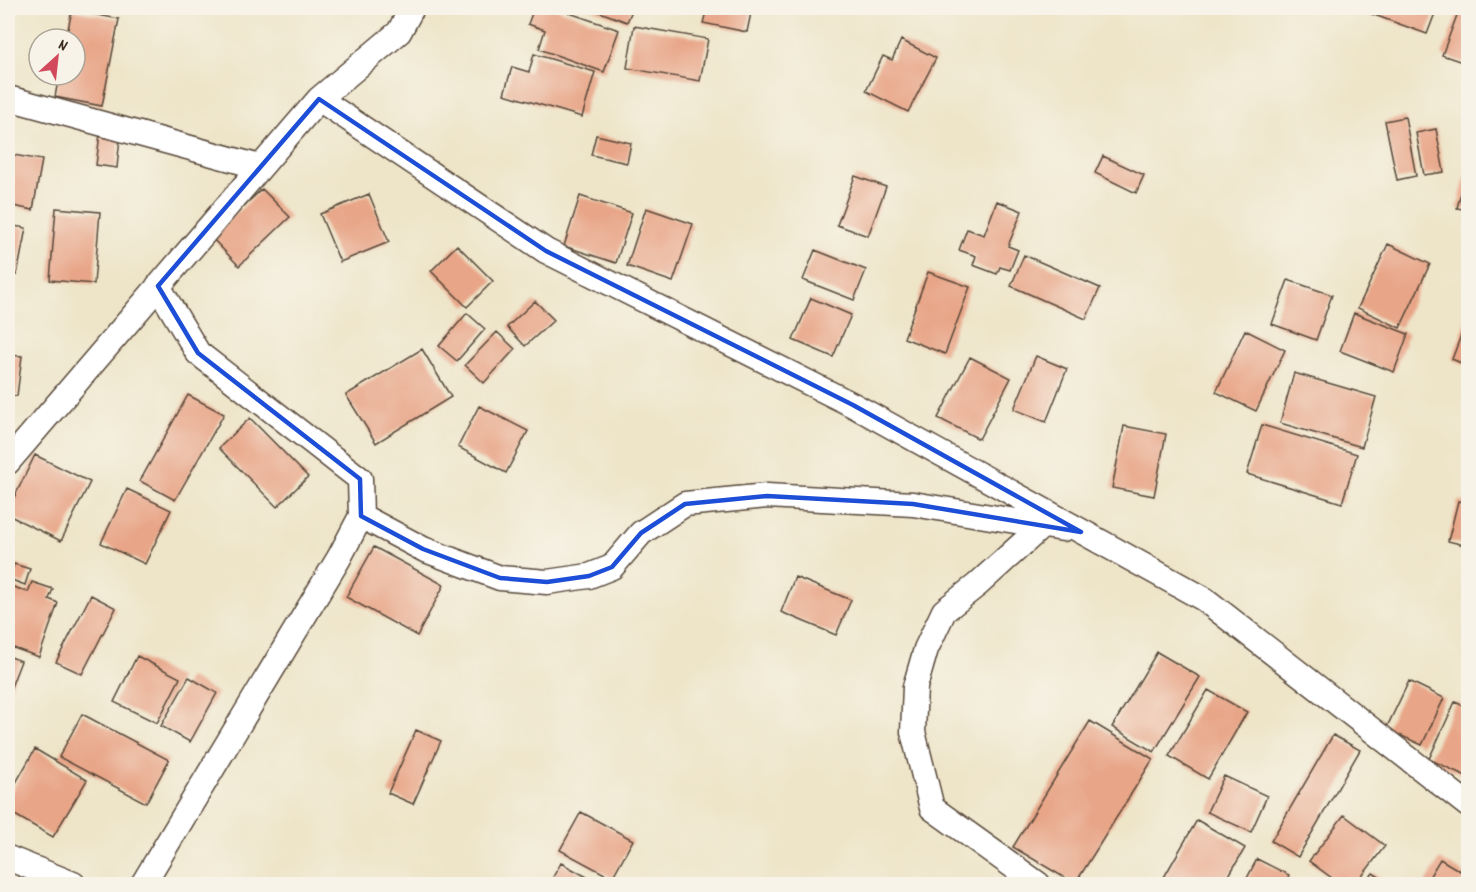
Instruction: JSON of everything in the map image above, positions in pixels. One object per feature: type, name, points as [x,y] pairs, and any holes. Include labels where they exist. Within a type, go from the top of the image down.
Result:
[{"type":"street","points":[[8,462],[319,99],[399,32],[412,8]]},
{"type":"street","points":[[8,98],[260,167]]},
{"type":"street","points":[[319,99],[546,250],[853,405],[1204,599],[1468,805]]},
{"type":"street","points":[[143,885],[339,558],[361,516],[360,479],[198,352],[158,286]]},
{"type":"street","points":[[361,516],[423,549],[500,578],[547,582],[589,576],[612,567],[641,533],[685,504],[767,496],[913,504],[1081,532]]},
{"type":"street","points":[[1038,885],[932,808],[913,732],[915,687],[926,649],[944,611],[977,585],[1043,525]]},
{"type":"street","points":[[8,858],[73,885]]},
{"type":"highlighted area","points":[[319,99],[546,251],[853,405],[1081,532],[913,504],[767,496],[685,504],[641,533],[612,567],[589,576],[547,582],[500,578],[423,549],[361,516],[360,479],[198,353],[158,286]]},
{"type":"building","points":[[534,8],[555,8],[619,30],[604,72],[539,49],[545,30],[528,24]]},
{"type":"building","points":[[589,8],[633,8],[627,22]]},
{"type":"building","points":[[707,8],[752,8],[747,32],[703,23]]},
{"type":"building","points":[[1355,8],[1437,8],[1427,34]]},
{"type":"building","points":[[72,10],[119,19],[102,106],[55,97],[57,87],[87,87],[87,27],[68,27]]},
{"type":"building","points":[[1459,10],[1468,13],[1468,64],[1442,55]]},
{"type":"building","points":[[634,26],[708,39],[700,81],[627,68]]},
{"type":"building","points":[[901,40],[936,58],[908,112],[866,91],[883,56],[892,60]]},
{"type":"building","points":[[534,54],[595,72],[582,117],[504,94],[512,67],[529,72]]},
{"type":"building","points":[[1405,117],[1416,176],[1397,180],[1385,121]]},
{"type":"building","points":[[1436,129],[1444,172],[1424,175],[1416,133]]},
{"type":"building","points":[[100,134],[120,137],[117,168],[96,165]]},
{"type":"building","points":[[596,135],[631,143],[627,163],[591,155]]},
{"type":"building","points":[[8,154],[42,160],[33,210],[8,205]]},
{"type":"building","points":[[1103,156],[1144,175],[1136,193],[1095,173]]},
{"type":"building","points":[[1468,167],[1468,210],[1457,208]]},
{"type":"building","points":[[855,176],[886,187],[868,236],[837,225]]},
{"type":"building","points":[[262,189],[290,217],[239,266],[211,237]]},
{"type":"building","points":[[369,194],[389,242],[340,262],[320,214]]},
{"type":"building","points":[[580,196],[632,213],[616,263],[564,246]]},
{"type":"building","points":[[997,201],[1022,211],[1008,246],[1018,250],[1010,270],[1000,267],[997,274],[973,265],[976,256],[959,250],[967,229],[984,235]]},
{"type":"building","points":[[56,208],[100,212],[94,284],[50,280]]},
{"type":"building","points":[[646,208],[693,224],[673,282],[627,266]]},
{"type":"building","points":[[8,225],[26,228],[17,275],[8,273]]},
{"type":"building","points":[[1388,244],[1430,264],[1400,328],[1358,308]]},
{"type":"building","points":[[457,245],[493,281],[467,307],[431,271]]},
{"type":"building","points":[[815,250],[866,270],[854,300],[803,280]]},
{"type":"building","points":[[1024,255],[1100,288],[1086,319],[1011,286]]},
{"type":"building","points":[[928,272],[970,287],[945,354],[904,338]]},
{"type":"building","points":[[1288,280],[1332,295],[1316,340],[1272,324]]},
{"type":"building","points":[[811,298],[851,315],[833,357],[793,340]]},
{"type":"building","points":[[535,301],[554,320],[525,346],[507,327]]},
{"type":"building","points":[[467,313],[485,329],[457,361],[439,346]]},
{"type":"building","points":[[1354,313],[1408,334],[1394,372],[1340,351]]},
{"type":"building","points":[[1468,317],[1468,366],[1452,359]]},
{"type":"building","points":[[1245,330],[1285,350],[1256,411],[1216,392]]},
{"type":"building","points":[[497,332],[515,349],[484,383],[465,365]]},
{"type":"building","points":[[422,349],[451,397],[376,443],[346,395]]},
{"type":"building","points":[[8,355],[22,356],[17,396],[8,395]]},
{"type":"building","points":[[1036,356],[1067,369],[1046,422],[1014,409]]},
{"type":"building","points":[[970,357],[1011,378],[979,439],[938,418]]},
{"type":"building","points":[[1294,373],[1376,397],[1362,447],[1280,423]]},
{"type":"building","points":[[188,395],[224,414],[175,500],[140,481]]},
{"type":"building","points":[[479,406],[528,431],[506,473],[458,447]]},
{"type":"building","points":[[250,418],[308,477],[277,507],[219,448]]},
{"type":"building","points":[[1262,425],[1357,454],[1342,503],[1247,474]]},
{"type":"building","points":[[1124,426],[1166,434],[1154,496],[1112,488]]},
{"type":"building","points":[[35,455],[90,482],[61,541],[8,515],[8,510]]},
{"type":"building","points":[[127,489],[171,510],[145,564],[101,543]]},
{"type":"building","points":[[1458,501],[1468,503],[1468,546],[1448,541]]},
{"type":"building","points":[[374,547],[444,585],[417,636],[346,597]]},
{"type":"building","points":[[14,564],[30,569],[25,585],[9,579]]},
{"type":"building","points":[[795,577],[851,600],[836,635],[781,612]]},
{"type":"building","points":[[32,582],[53,589],[49,599],[58,603],[39,657],[8,646],[8,585],[28,592]]},
{"type":"building","points":[[91,595],[116,608],[82,674],[56,662]]},
{"type":"building","points":[[1157,652],[1200,677],[1154,752],[1112,727]]},
{"type":"building","points":[[8,656],[21,661],[8,695]]},
{"type":"building","points":[[137,656],[180,678],[157,723],[114,702]]},
{"type":"building","points":[[189,677],[217,693],[190,742],[161,726]]},
{"type":"building","points":[[1409,681],[1444,698],[1422,745],[1386,729]]},
{"type":"building","points":[[1208,690],[1247,712],[1208,779],[1169,756]]},
{"type":"building","points":[[1455,702],[1468,708],[1468,777],[1429,759]]},
{"type":"building","points":[[82,714],[169,760],[146,803],[59,757]]},
{"type":"building","points":[[1090,721],[1153,759],[1075,884],[1013,847]]},
{"type":"building","points":[[416,730],[441,741],[413,804],[388,793]]},
{"type":"building","points":[[1333,735],[1360,750],[1298,857],[1271,841]]},
{"type":"building","points":[[35,749],[87,780],[53,837],[8,811],[8,797]]},
{"type":"building","points":[[1224,776],[1267,796],[1251,832],[1207,812]]},
{"type":"building","points":[[581,812],[633,840],[612,878],[560,850]]},
{"type":"building","points":[[1344,815],[1385,846],[1356,884],[1340,884],[1309,861]]},
{"type":"building","points":[[1197,820],[1245,848],[1224,884],[1160,884]]},
{"type":"building","points":[[1257,859],[1289,875],[1285,884],[1244,884]]},
{"type":"building","points":[[1440,859],[1467,875],[1462,884],[1425,884]]},
{"type":"building","points":[[561,863],[600,884],[549,884]]},
{"type":"building","points":[[1373,873],[1390,884],[1365,884]]}]
